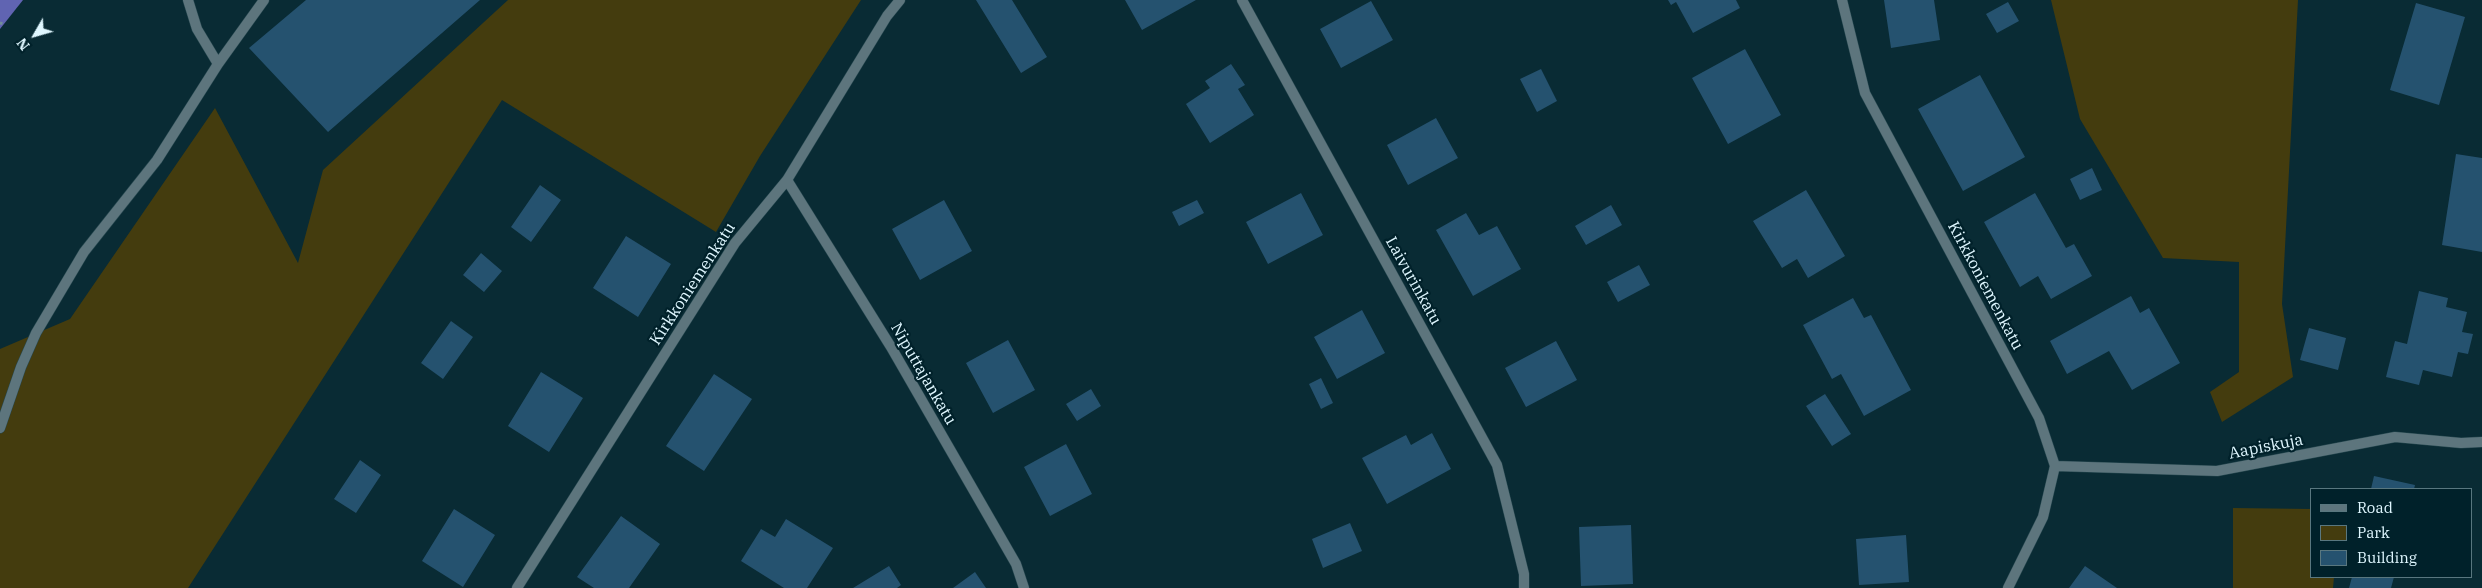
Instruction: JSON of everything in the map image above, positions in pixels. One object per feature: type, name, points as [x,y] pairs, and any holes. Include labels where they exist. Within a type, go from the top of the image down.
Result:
[{"type":"street","points":[[188,0],[197,30],[218,64]]},
{"type":"street","points":[[0,428],[21,368],[36,333],[84,252],[157,160],[218,64],[264,0]]},
{"type":"street","name":"Kirkkoniemenkatu","points":[[517,588],[735,242],[787,180],[887,16],[900,0]]},
{"type":"street","name":"Laivurinkatu","points":[[1242,0],[1497,465],[1524,574],[1524,588]]},
{"type":"street","name":"Kirkkoniemenkatu","points":[[1842,0],[1865,94],[2039,418],[2055,466]]},
{"type":"street","name":"Niputtajankatu","points":[[787,180],[891,347],[1016,564],[1024,588]]},
{"type":"street","name":"Aapiskuja","points":[[2055,466],[2217,472],[2395,437],[2461,443],[2482,442]]},
{"type":"street","points":[[2008,588],[2043,517],[2055,466]]},
{"type":"green space","points":[[508,0],[861,0],[760,156],[716,232],[502,100],[188,588],[0,588],[0,349],[70,319],[215,108],[298,263],[323,170]]},
{"type":"green space","points":[[2051,0],[2298,0],[2282,304],[2293,377],[2222,422],[2210,392],[2239,372],[2239,262],[2163,258],[2080,119]]},
{"type":"green space","points":[[2233,508],[2310,509],[2310,578],[2334,578],[2333,588],[2233,588]]},
{"type":"water","points":[[0,0],[23,0],[0,29]]},
{"type":"building","points":[[306,0],[480,0],[328,132],[249,48]]},
{"type":"building","points":[[976,0],[1012,0],[1047,57],[1021,73]]},
{"type":"building","points":[[1125,0],[1196,0],[1142,30]]},
{"type":"building","points":[[1668,0],[1736,0],[1740,8],[1693,33],[1676,2],[1671,5]]},
{"type":"building","points":[[1884,0],[1934,0],[1940,40],[1891,48]]},
{"type":"building","points":[[1371,1],[1393,40],[1341,68],[1320,29]]},
{"type":"building","points":[[2008,2],[2019,21],[1997,33],[1986,14]]},
{"type":"building","points":[[2416,3],[2465,17],[2439,105],[2390,90]]},
{"type":"building","points":[[1745,49],[1781,115],[1728,144],[1692,78]]},
{"type":"building","points":[[1231,64],[1245,85],[1238,89],[1254,115],[1210,143],[1186,104],[1210,88],[1205,81]]},
{"type":"building","points":[[1541,69],[1557,101],[1537,112],[1520,79]]},
{"type":"building","points":[[1980,75],[2025,157],[1963,191],[1918,109]]},
{"type":"building","points":[[1436,118],[1458,158],[1408,185],[1387,145]]},
{"type":"building","points":[[2456,154],[2482,158],[2482,252],[2442,245]]},
{"type":"building","points":[[2092,168],[2102,190],[2080,200],[2070,179]]},
{"type":"building","points":[[540,185],[561,200],[531,242],[511,227]]},
{"type":"building","points":[[1806,190],[1845,256],[1808,278],[1797,259],[1782,268],[1753,221]]},
{"type":"building","points":[[1301,193],[1323,235],[1268,264],[1246,222]]},
{"type":"building","points":[[2035,193],[2066,248],[2074,244],[2092,276],[2051,299],[2038,276],[2020,287],[1984,222]]},
{"type":"building","points":[[944,200],[972,251],[920,280],[892,229]]},
{"type":"building","points":[[1197,200],[1204,213],[1179,226],[1172,212]]},
{"type":"building","points":[[1611,205],[1622,225],[1586,245],[1575,226]]},
{"type":"building","points":[[1466,213],[1479,235],[1497,226],[1521,269],[1473,296],[1436,230]]},
{"type":"building","points":[[626,236],[671,264],[638,317],[593,288]]},
{"type":"building","points":[[481,253],[502,271],[484,292],[463,275]]},
{"type":"building","points":[[1639,265],[1650,285],[1618,302],[1607,282]]},
{"type":"building","points":[[2419,291],[2448,298],[2446,307],[2467,312],[2462,332],[2473,334],[2468,354],[2458,352],[2452,377],[2423,370],[2419,385],[2386,377],[2395,341],[2407,344]]},
{"type":"building","points":[[2131,296],[2140,313],[2149,308],[2180,363],[2132,390],[2109,351],[2067,374],[2050,341]]},
{"type":"building","points":[[1853,298],[1864,318],[1871,315],[1911,390],[1864,416],[1841,374],[1832,379],[1803,325]]},
{"type":"building","points":[[1362,310],[1385,353],[1337,379],[1314,337]]},
{"type":"building","points":[[451,321],[473,337],[443,379],[421,363]]},
{"type":"building","points":[[2309,328],[2346,338],[2338,370],[2300,360]]},
{"type":"building","points":[[1008,340],[1035,390],[993,413],[966,363]]},
{"type":"building","points":[[1556,341],[1577,380],[1526,407],[1505,368]]},
{"type":"building","points":[[541,372],[583,398],[549,452],[508,426]]},
{"type":"building","points":[[714,374],[752,399],[704,471],[666,446]]},
{"type":"building","points":[[1321,378],[1333,403],[1321,409],[1309,384]]},
{"type":"building","points":[[1091,389],[1101,406],[1077,421],[1066,404]]},
{"type":"building","points":[[1825,394],[1851,434],[1832,446],[1806,406]]},
{"type":"building","points":[[1432,433],[1451,469],[1387,504],[1362,458],[1406,435],[1411,445]]},
{"type":"building","points":[[1066,444],[1092,494],[1050,516],[1024,467]]},
{"type":"building","points":[[360,460],[381,475],[356,513],[334,499]]},
{"type":"building","points":[[2374,476],[2415,485],[2414,488],[2371,488]]},
{"type":"building","points":[[454,509],[495,535],[463,587],[422,561]]},
{"type":"building","points":[[621,516],[660,544],[629,588],[594,588],[577,577]]},
{"type":"building","points":[[786,519],[833,548],[807,588],[784,588],[741,561],[761,529],[775,537]]},
{"type":"building","points":[[1350,523],[1362,551],[1323,568],[1312,539]]},
{"type":"building","points":[[1631,525],[1633,584],[1581,586],[1579,527]]},
{"type":"building","points":[[1906,535],[1909,582],[1859,585],[1856,539]]},
{"type":"building","points":[[889,566],[901,585],[897,588],[853,588]]},
{"type":"building","points":[[2085,566],[2117,588],[2069,588]]},
{"type":"building","points":[[975,572],[986,588],[953,588]]},
{"type":"building","points":[[2352,578],[2394,578],[2391,588],[2349,588]]}]
